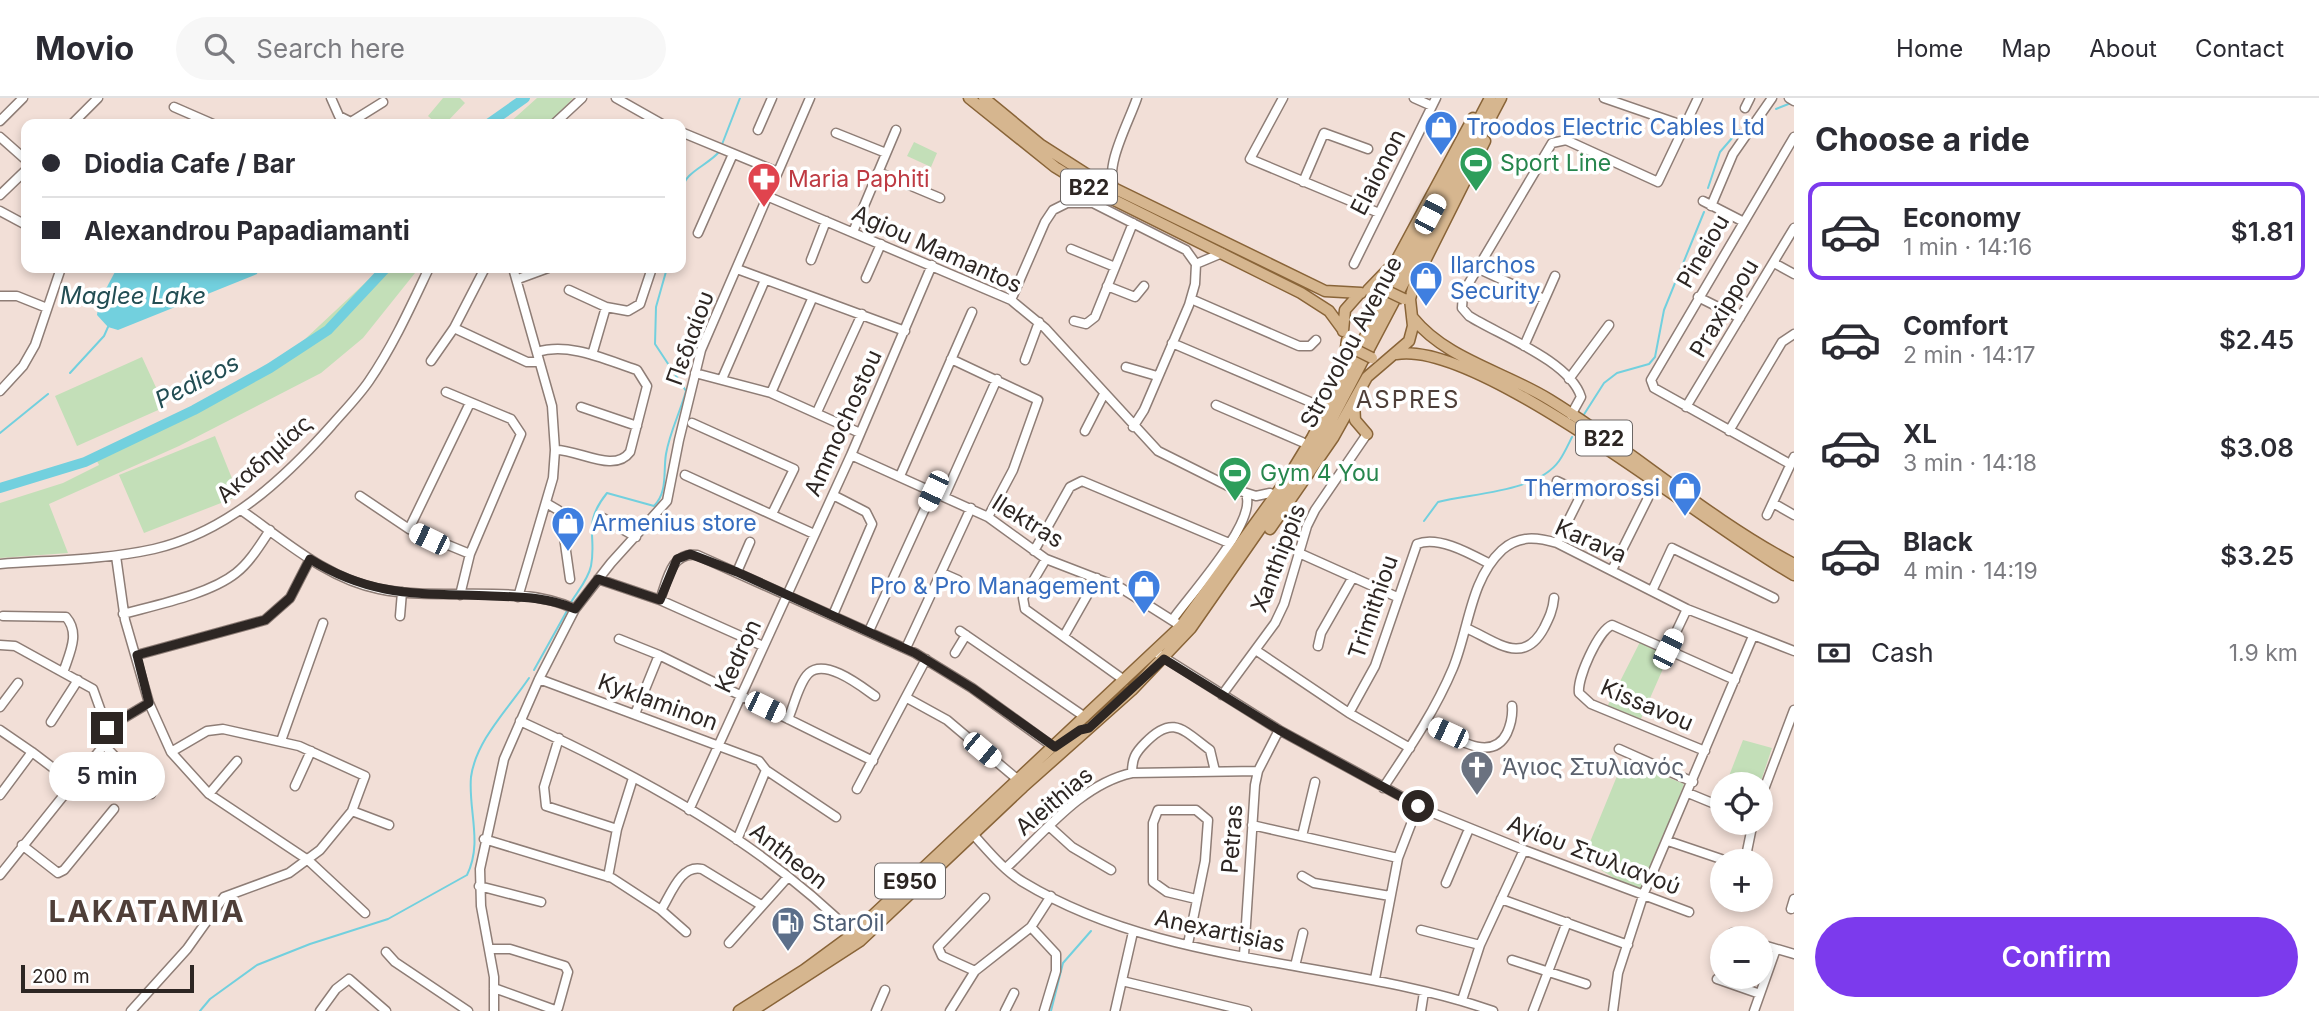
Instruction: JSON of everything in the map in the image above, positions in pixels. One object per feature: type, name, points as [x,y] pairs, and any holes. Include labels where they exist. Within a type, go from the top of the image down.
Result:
[{"type":"main road","name":"B22","points":[[969,98],[1055,167],[1321,304],[1345,335]]},
{"type":"main road","name":"B22","points":[[984,98],[1041,145],[1115,190],[1325,291],[1364,291]]},
{"type":"main road","name":"E950","points":[[1364,291],[1396,261],[1488,98]]},
{"type":"main road","name":"Strovolou Avenue","points":[[1160,656],[1177,622],[1212,585],[1312,438],[1488,98]]},
{"type":"main road","name":"E950","points":[[1412,314],[1415,281],[1503,98]]},
{"type":"main road","name":"Strovolou Avenue","points":[[1160,656],[1227,579],[1325,434],[1503,98]]},
{"type":"main road","points":[[1381,288],[1404,299],[1412,314],[1409,341],[1391,356],[1372,358],[1354,349],[1345,335],[1345,310],[1364,291],[1381,288]]},
{"type":"main road","name":"B22","points":[[1412,314],[1440,344],[1511,378],[1571,415],[1794,564]]},
{"type":"main road","name":"E950","points":[[1212,585],[1220,566],[1303,442],[1322,407],[1344,363],[1345,335]]},
{"type":"main road","name":"B22","points":[[1391,356],[1427,353],[1508,388],[1734,539],[1794,575]]},
{"type":"main road","name":"E950","points":[[1227,579],[1251,555],[1294,496],[1367,377],[1391,356]]},
{"type":"main road","points":[[1355,398],[1355,420],[1367,434]]},
{"type":"main road","name":"E950","points":[[970,831],[1017,779],[1052,746],[1124,680],[1160,656]]},
{"type":"main road","name":"E950","points":[[752,1011],[857,938],[970,831],[1089,728],[1160,656]]},
{"type":"main road","name":"E950","points":[[738,1011],[857,938]]},
{"type":"street","points":[[0,121],[23,98]]},
{"type":"street","points":[[77,119],[99,98]]},
{"type":"street","points":[[331,98],[338,119]]},
{"type":"street","points":[[559,119],[582,98]]},
{"type":"street","points":[[616,98],[653,119]]},
{"type":"street","points":[[758,130],[772,98]]},
{"type":"street","name":"Πεδιαίου","points":[[494,1011],[494,988],[479,886],[484,839],[504,759],[571,607],[662,511],[671,493],[679,440],[701,350],[810,98]]},
{"type":"street","points":[[1115,190],[1110,179],[1111,166],[1137,98]]},
{"type":"street","points":[[1283,98],[1250,159],[1379,213]]},
{"type":"street","points":[[1414,98],[1434,102]]},
{"type":"street","points":[[1604,98],[1625,102],[1685,125]]},
{"type":"street","points":[[1571,415],[1581,394],[1569,379],[1524,346],[1478,321],[1462,308],[1463,293],[1552,143],[1561,140],[1582,147],[1658,181],[1698,98]]},
{"type":"street","points":[[1745,108],[1749,98]]},
{"type":"street","points":[[1711,206],[1733,154],[1772,98]]},
{"type":"street","points":[[1789,98],[1794,101]]},
{"type":"street","points":[[356,119],[383,102]]},
{"type":"street","name":"Elaionon","points":[[1354,264],[1434,102]]},
{"type":"street","points":[[174,107],[202,119]]},
{"type":"street","points":[[853,232],[896,130]]},
{"type":"street","points":[[836,133],[886,153]]},
{"type":"street","points":[[1303,182],[1324,133],[1368,149]]},
{"type":"street","points":[[686,134],[778,172]]},
{"type":"street","points":[[0,137],[21,156]]},
{"type":"street","name":"Pineiou","points":[[1686,407],[1652,387],[1652,373],[1794,137]]},
{"type":"street","points":[[698,233],[733,153]]},
{"type":"street","points":[[1091,177],[1102,174],[1111,166]]},
{"type":"street","points":[[878,172],[940,198]]},
{"type":"street","points":[[0,195],[21,175]]},
{"type":"street","name":"Agiou Mamantos","points":[[769,197],[1012,300],[1039,322],[1133,427],[1158,451],[1247,498]]},
{"type":"street","points":[[1012,300],[1045,222],[1060,205],[1074,201],[1093,203],[1181,246],[1196,264],[1192,295],[1133,427]]},
{"type":"street","points":[[1703,201],[1742,221]]},
{"type":"street","points":[[0,211],[21,222]]},
{"type":"street","points":[[811,260],[826,221]]},
{"type":"street","points":[[1074,321],[1086,324],[1093,320],[1133,223]]},
{"type":"street","name":"Praxippou","points":[[1686,407],[1794,228]]},
{"type":"street","points":[[866,278],[881,244]]},
{"type":"street","points":[[1071,249],[1115,267]]},
{"type":"street","points":[[1196,264],[1222,253]]},
{"type":"street","points":[[1773,263],[1794,274]]},
{"type":"street","name":"Ammochostou","points":[[787,595],[851,455],[932,265]]},
{"type":"street","points":[[1477,268],[1544,299]]},
{"type":"street","points":[[737,269],[812,299],[905,331]]},
{"type":"street","points":[[0,391],[23,366],[35,345],[59,273]]},
{"type":"street","name":"Ακαδημίας","points":[[0,564],[116,556],[156,549],[196,536],[241,510],[302,458],[370,380],[426,273]]},
{"type":"street","points":[[431,361],[454,328],[482,273]]},
{"type":"street","points":[[515,273],[552,406],[555,450],[553,478],[518,597]]},
{"type":"street","points":[[518,279],[534,273]]},
{"type":"street","points":[[569,289],[606,307],[623,311],[637,307],[650,273]]},
{"type":"street","points":[[1524,346],[1555,276]]},
{"type":"street","points":[[722,379],[765,279]]},
{"type":"street","points":[[1107,286],[1135,297],[1144,286]]},
{"type":"street","points":[[1192,295],[1299,346],[1310,346],[1317,340]]},
{"type":"street","points":[[0,297],[17,296],[47,308]]},
{"type":"street","points":[[1699,297],[1740,318]]},
{"type":"street","points":[[771,393],[812,299]]},
{"type":"street","points":[[592,355],[606,307]]},
{"type":"street","points":[[900,476],[972,312]]},
{"type":"street","points":[[817,412],[862,314]]},
{"type":"street","points":[[1025,360],[1039,322]]},
{"type":"street","points":[[1569,379],[1609,325]]},
{"type":"street","points":[[454,328],[527,362],[539,362]]},
{"type":"street","points":[[1729,431],[1782,342],[1794,334]]},
{"type":"street","points":[[1172,343],[1322,407]]},
{"type":"street","points":[[537,352],[562,348],[637,370],[643,375],[647,391],[630,452],[617,462],[573,450],[555,450]]},
{"type":"street","points":[[951,359],[1038,400],[1013,470],[988,517]]},
{"type":"street","points":[[1126,367],[1157,376]]},
{"type":"street","points":[[695,373],[771,393],[860,433]]},
{"type":"street","points":[[946,495],[997,379]]},
{"type":"street","points":[[446,392],[511,419],[520,430],[520,443],[470,554],[460,595]]},
{"type":"street","points":[[1085,431],[1104,394]]},
{"type":"street","points":[[409,529],[470,403]]},
{"type":"street","points":[[1216,405],[1303,442]]},
{"type":"street","points":[[581,407],[637,426]]},
{"type":"street","points":[[1686,407],[1729,431],[1792,460],[1768,515]]},
{"type":"street","points":[[692,423],[794,469],[772,514]]},
{"type":"street","name":"Xanthippis","points":[[1222,695],[1257,651],[1284,604],[1315,510],[1367,434]]},
{"type":"street","name":"Ilektras","points":[[851,455],[946,495],[988,517],[1046,559],[1121,588],[1177,622]]},
{"type":"street","points":[[685,475],[814,534]]},
{"type":"street","points":[[1612,570],[1648,498],[1649,480]]},
{"type":"street","points":[[1034,551],[1066,493],[1077,481],[1094,484],[1229,542]]},
{"type":"street","points":[[1557,481],[1581,493],[1557,543]]},
{"type":"street","name":"Agiou Mamantos","points":[[1234,489],[1256,496],[1269,493]]},
{"type":"street","points":[[869,631],[933,491]]},
{"type":"street","points":[[1648,498],[1664,491]]},
{"type":"street","points":[[833,495],[866,512],[872,524],[833,615]]},
{"type":"street","points":[[360,496],[409,529],[470,554]]},
{"type":"street","points":[[1177,622],[1247,513],[1247,498]]},
{"type":"street","points":[[1247,498],[1254,516]]},
{"type":"street","points":[[546,503],[558,510],[561,516],[570,579]]},
{"type":"street","points":[[1773,503],[1794,515]]},
{"type":"street","points":[[906,648],[971,508]]},
{"type":"street","points":[[241,510],[310,559],[355,583],[402,593],[549,599],[571,607]]},
{"type":"street","points":[[603,518],[636,537]]},
{"type":"street","points":[[123,614],[200,591],[235,574],[253,556],[270,530]]},
{"type":"street","name":"Karava","points":[[1383,788],[1426,723],[1453,667],[1476,591],[1490,564],[1504,548],[1523,538],[1541,538],[1557,543],[1687,608],[1794,651]]},
{"type":"street","points":[[737,572],[750,542]]},
{"type":"street","name":"Trimithiou","points":[[1349,713],[1375,666],[1413,550],[1420,543],[1448,546],[1490,564]]},
{"type":"street","points":[[1652,592],[1672,548],[1774,598]]},
{"type":"street","points":[[1299,553],[1397,597]]},
{"type":"street","points":[[660,600],[673,565],[684,554],[697,555],[906,648],[1052,746],[1061,745],[1080,730],[1089,728]]},
{"type":"street","points":[[116,556],[123,614],[149,703],[171,752],[209,794],[308,860],[365,913]]},
{"type":"street","points":[[137,655],[265,620],[290,598],[310,559]]},
{"type":"street","points":[[1046,559],[1024,594],[1023,606],[1124,680]]},
{"type":"street","points":[[942,573],[958,580]]},
{"type":"street","points":[[1318,646],[1321,633],[1353,577]]},
{"type":"street","points":[[598,579],[660,600],[763,646]]},
{"type":"street","points":[[1064,636],[1097,579]]},
{"type":"street","points":[[400,616],[402,593]]},
{"type":"street","name":"Kedron","points":[[689,810],[787,595]]},
{"type":"street","points":[[1466,628],[1511,648],[1529,648],[1536,643],[1552,613],[1554,598]]},
{"type":"street","points":[[1668,649],[1687,608]]},
{"type":"street","points":[[3,616],[66,617],[73,625],[73,642],[64,670]]},
{"type":"street","points":[[281,741],[323,623]]},
{"type":"street","name":"Kissavou","points":[[1705,751],[1591,704],[1579,693],[1579,678],[1609,626],[1621,627],[1735,680]]},
{"type":"street","points":[[955,653],[963,633],[1085,717]]},
{"type":"street","points":[[1613,1011],[1618,974],[1644,893],[1754,636]]},
{"type":"street","points":[[619,639],[659,655],[873,761]]},
{"type":"street","points":[[0,645],[15,646],[64,670],[93,689],[107,728],[104,744],[0,875]]},
{"type":"street","points":[[1257,651],[1349,713],[1410,748]]},
{"type":"street","points":[[635,715],[659,655]]},
{"type":"street","name":"Αγίου Στυλιανού","points":[[1160,656],[1279,730],[1418,806],[1469,829],[1689,912]]},
{"type":"street","points":[[857,789],[926,659]]},
{"type":"street","points":[[788,719],[808,674],[816,670],[832,672],[875,696]]},
{"type":"street","name":"Kyklaminon","points":[[539,679],[759,761],[766,770],[836,817]]},
{"type":"street","points":[[51,722],[78,680]]},
{"type":"street","points":[[0,707],[18,683]]},
{"type":"street","points":[[907,698],[947,720],[1017,779]]},
{"type":"street","points":[[107,728],[149,703]]},
{"type":"street","points":[[1426,723],[1478,748],[1489,748],[1504,738],[1511,724],[1512,706]]},
{"type":"street","points":[[1770,772],[1794,710]]},
{"type":"street","points":[[520,720],[633,778],[617,829],[608,877]]},
{"type":"street","points":[[1132,772],[1132,761],[1137,751],[1157,730],[1170,726],[1181,729],[1210,750],[1215,771]]},
{"type":"street","points":[[131,1011],[187,949],[224,897],[289,873],[333,837],[352,811],[365,776],[311,751],[281,741],[223,729],[207,731],[171,752]]},
{"type":"street","points":[[0,730],[74,783]]},
{"type":"street","name":"Petras","points":[[1244,955],[1258,771],[1279,730]]},
{"type":"street","points":[[1784,736],[1794,739]]},
{"type":"street","points":[[559,738],[544,787],[544,802],[551,810],[617,829]]},
{"type":"street","points":[[104,744],[151,794]]},
{"type":"street","points":[[1619,749],[1693,782]]},
{"type":"street","points":[[295,786],[311,751]]},
{"type":"street","points":[[0,795],[32,752]]},
{"type":"street","points":[[209,794],[237,761]]},
{"type":"street","points":[[737,840],[766,770]]},
{"type":"street","name":"Aleithias","points":[[1006,868],[1104,782],[1132,772],[1258,771]]},
{"type":"street","name":"Antheon","points":[[633,778],[737,840],[787,878],[857,938]]},
{"type":"street","points":[[1302,836],[1315,782]]},
{"type":"street","points":[[1688,793],[1710,802]]},
{"type":"street","points":[[1375,979],[1398,858],[1418,806]]},
{"type":"street","points":[[22,845],[58,873],[64,870],[114,809]]},
{"type":"street","points":[[1188,944],[1205,861],[1208,820],[1196,810],[1158,810],[1153,823],[1153,882],[1167,892],[1196,898]]},
{"type":"street","points":[[352,811],[389,825]]},
{"type":"street","points":[[1252,825],[1398,858]]},
{"type":"street","points":[[1050,827],[1072,847],[1111,870]]},
{"type":"street","points":[[1446,883],[1469,829]]},
{"type":"street","name":"Anexartisias","points":[[970,831],[1006,868],[1023,881],[1133,932],[1295,966],[1375,979],[1462,1000],[1493,1011]]},
{"type":"street","points":[[484,839],[608,877],[661,910],[686,932]]},
{"type":"street","points":[[1668,841],[1710,855]]},
{"type":"street","points":[[1462,1000],[1480,945],[1524,850]]},
{"type":"street","points":[[661,910],[685,871],[692,867],[702,869],[761,905]]},
{"type":"street","points":[[1302,876],[1314,883],[1390,896]]},
{"type":"street","points":[[729,943],[787,878]]},
{"type":"street","points":[[479,886],[541,902]]},
{"type":"street","points":[[950,1011],[975,971],[1031,927],[1051,896]]},
{"type":"street","points":[[975,971],[938,951],[941,942],[985,898]]},
{"type":"street","points":[[1501,899],[1628,945]]},
{"type":"street","points":[[1791,909],[1794,899]]},
{"type":"street","points":[[1533,1011],[1566,922]]},
{"type":"street","points":[[1031,927],[1056,954],[1056,971],[1044,1011]]},
{"type":"street","points":[[1421,930],[1480,945]]},
{"type":"street","points":[[1115,1011],[1133,932]]},
{"type":"street","points":[[1295,966],[1303,933]]},
{"type":"street","points":[[1773,948],[1794,954]]},
{"type":"street","points":[[489,949],[510,949],[565,966],[568,975],[558,1008],[555,1010],[494,988]]},
{"type":"street","points":[[1754,1011],[1776,949]]},
{"type":"street","points":[[386,952],[395,962],[468,1011]]},
{"type":"street","points":[[1512,960],[1586,985]]},
{"type":"street","points":[[320,1011],[336,989],[349,979],[386,1011]]},
{"type":"street","points":[[1122,981],[1216,1008],[1247,1011]]},
{"type":"street","points":[[1746,989],[1760,994]]},
{"type":"street","points":[[876,1011],[885,990]]},
{"type":"street","points":[[1421,1011],[1424,992]]},
{"type":"street","points":[[1005,1011],[1014,993]]},
{"type":"green space","points":[[443,98],[460,98],[465,103],[450,119],[431,119],[428,116]]},
{"type":"green space","points":[[537,98],[573,98],[554,119],[514,119]]},
{"type":"green space","points":[[914,142],[937,153],[931,167],[907,156]]},
{"type":"green space","points":[[376,273],[415,273],[363,338],[321,373],[179,446],[49,504],[68,553],[0,558],[0,503],[63,483],[99,465],[97,461],[215,403],[273,369]]},
{"type":"green space","points":[[142,357],[165,407],[77,446],[55,396]]},
{"type":"green space","points":[[215,436],[239,496],[144,533],[119,475]]},
{"type":"green space","points":[[1641,640],[1669,655],[1640,721],[1607,707]]},
{"type":"green space","points":[[1743,740],[1772,748],[1764,772],[1731,772]]},
{"type":"green space","points":[[1624,759],[1684,784],[1642,895],[1583,859]]},
{"type":"water","name":"Maglee Lake","points":[[114,273],[257,273],[118,330],[108,327],[97,315],[99,302]]},
{"type":"waterway","name":"Pedieos","points":[[495,119],[525,98]]},
{"type":"waterway","points":[[721,147],[740,98]]},
{"type":"waterway","points":[[1776,109],[1791,103]]},
{"type":"waterway","points":[[1708,188],[1720,152],[1739,130]]},
{"type":"waterway","points":[[686,180],[719,152]]},
{"type":"waterway","points":[[1583,416],[1604,383],[1617,373],[1649,364],[1655,357],[1664,310],[1704,212]]},
{"type":"waterway","name":"Pedieos","points":[[0,488],[85,462],[194,410],[270,368],[328,330],[381,273]]},
{"type":"waterway","points":[[570,604],[590,571],[593,522],[599,504],[607,493],[654,506],[661,494],[668,446],[686,391],[655,344],[656,307],[666,273]]},
{"type":"waterway","points":[[70,373],[104,336],[108,327]]},
{"type":"waterway","points":[[0,433],[48,394]]},
{"type":"waterway","points":[[1424,521],[1438,502],[1503,490],[1536,479],[1559,461],[1572,437]]},
{"type":"waterway","points":[[534,670],[568,609]]},
{"type":"waterway","points":[[200,1011],[210,999],[257,965],[310,944],[388,919],[467,875],[472,863],[475,839],[471,789],[474,763],[486,737],[529,678]]},
{"type":"waterway","points":[[1051,1011],[1063,963],[1091,931]]},
{"type":"place","name":"Troodos Electric Cables Ltd","points":[[1441,157]]},
{"type":"place","name":"Sport Line","points":[[1476,193]]},
{"type":"place","name":"Maria Paphiti","points":[[764,209]]},
{"type":"place","name":"Ilarchos Security","points":[[1426,308]]},
{"type":"place","name":"Gym 4 You","points":[[1235,503]]},
{"type":"place","name":"Thermorossi","points":[[1685,518]]},
{"type":"place","name":"Armenius store","points":[[568,553]]},
{"type":"place","name":"Pro & Pro Management","points":[[1144,616]]},
{"type":"place","name":"Άγιος Στυλιανός","points":[[1477,797]]},
{"type":"place","name":"StarOil","points":[[788,953]]},
{"type":"district","name":"ASPRES","points":[[1408,399]]},
{"type":"district","name":"LAKATAMIA","points":[[147,911]]},
{"type":"route","points":[[107,728],[149,703],[137,655],[265,620],[290,598],[310,559],[355,583],[380,589],[415,594],[549,599],[575,609],[598,579],[660,600],[673,565],[680,556],[690,554],[737,572],[915,653],[972,688],[1052,746],[1061,745],[1080,730],[1089,728],[1164,659],[1279,730],[1418,806]]}]
